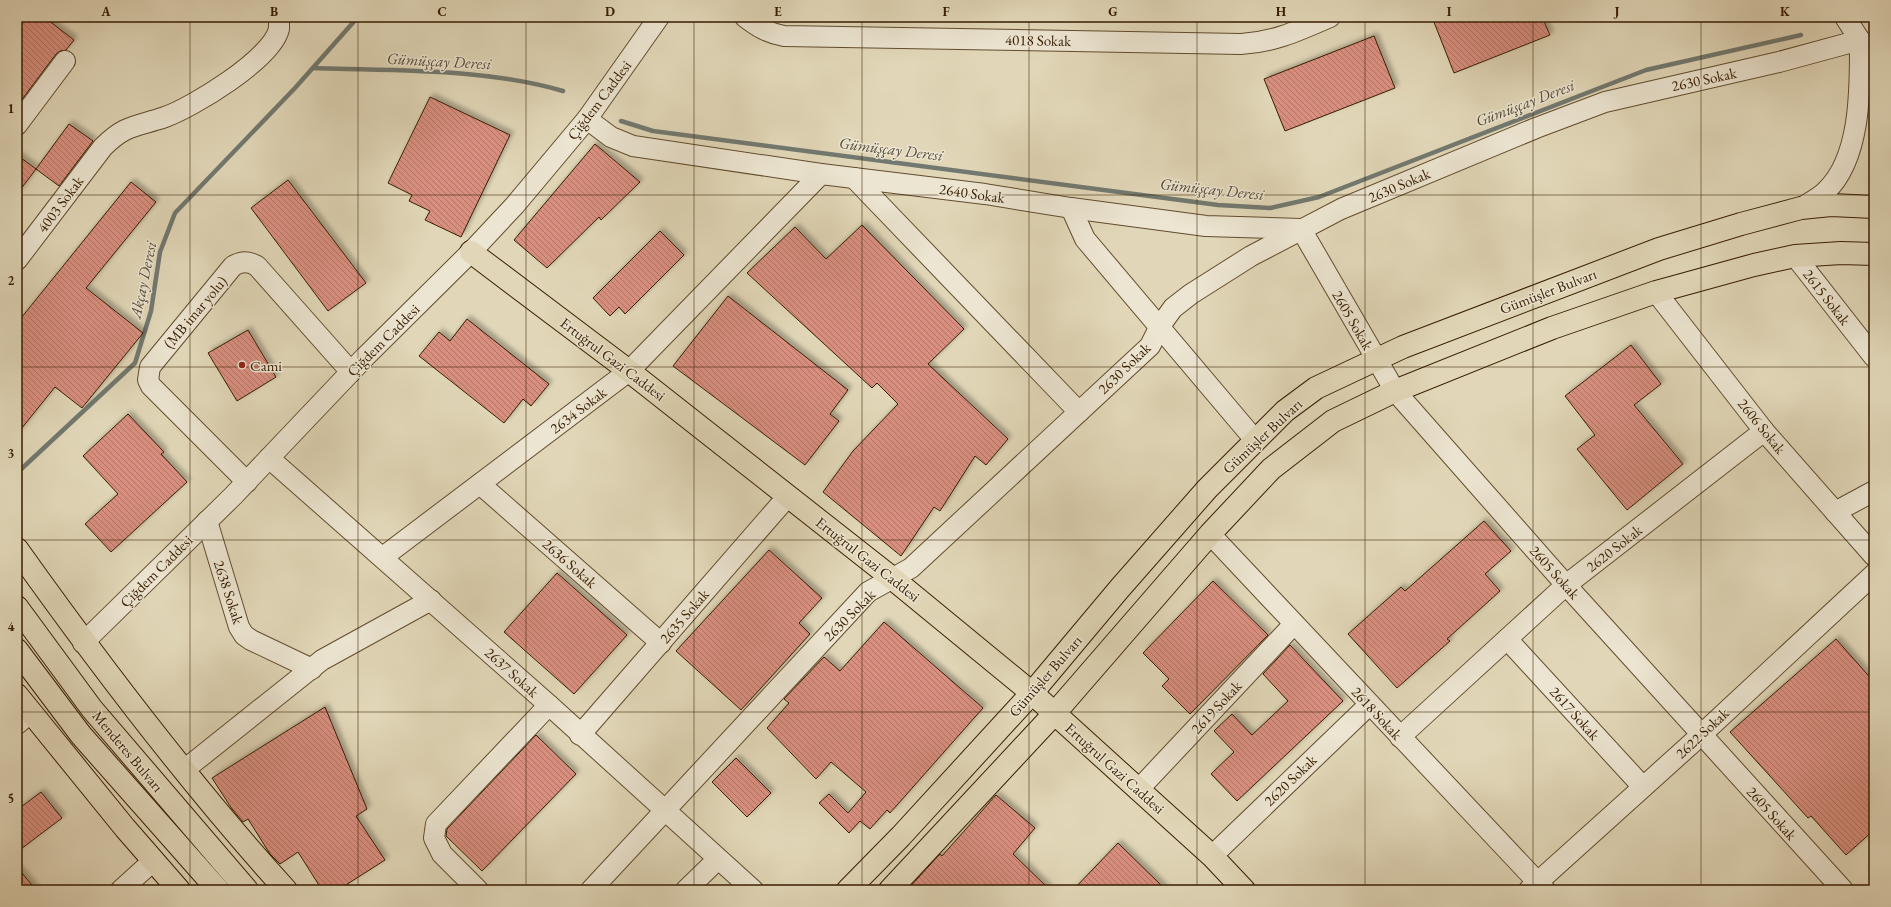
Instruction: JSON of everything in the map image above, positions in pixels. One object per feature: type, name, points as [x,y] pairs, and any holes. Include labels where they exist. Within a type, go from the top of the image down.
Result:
[{"type":"main road","name":"Gümüşler Bulvarı","points":[[848,890],[901,836],[1032,693],[1120,588],[1202,494],[1284,411],[1316,388],[1376,359],[1658,249],[1801,208],[1831,205],[1874,207]]},
{"type":"main road","name":"Ertuğrul Gazi Caddesi","points":[[471,252],[629,371],[892,578],[1032,693],[1212,856],[1244,890]]},
{"type":"main road","name":"Gümüşler Bulvarı","points":[[890,890],[1054,714],[1210,534],[1271,469],[1333,421],[1395,391],[1552,328],[1656,292],[1754,265],[1795,256],[1841,253],[1874,254]]},
{"type":"main road","points":[[17,549],[84,643],[184,770],[237,836],[286,890]]},
{"type":"main road","name":"Menderes Bulvarı","points":[[17,607],[92,709],[247,890]]},
{"type":"main road","name":"Menderes Bulvarı","points":[[17,650],[81,735],[218,890]]},
{"type":"main road","points":[[17,695],[24,718],[179,890]]},
{"type":"street","name":"4003 Sokak","points":[[17,260],[104,147],[115,136],[125,128],[165,117],[185,108],[228,82],[260,57],[273,42],[279,29],[279,17]]},
{"type":"street","name":"Çiğdem Caddesi","points":[[84,643],[207,522],[351,372],[471,252],[515,205],[588,119],[659,17]]},
{"type":"street","name":"4018 Sokak","points":[[745,17],[769,33],[784,36],[1241,44],[1261,43],[1280,38],[1330,17]]},
{"type":"street","points":[[1845,17],[1867,45],[1874,62]]},
{"type":"street","points":[[1801,208],[1826,191],[1842,169],[1851,142],[1867,45]]},
{"type":"street","name":"2630 Sokak","points":[[591,890],[868,592],[911,568],[1150,346],[1160,326],[1173,308],[1191,294],[1251,256],[1301,229],[1377,194],[1529,131],[1605,102],[1779,62],[1867,45]]},
{"type":"street","points":[[17,125],[65,61]]},
{"type":"street","name":"2640 Sokak","points":[[588,119],[611,137],[634,146],[821,174],[985,194],[1071,208],[1206,226],[1301,229]]},
{"type":"street","name":"2634 Sokak","points":[[383,557],[629,371],[821,174]]},
{"type":"street","points":[[854,178],[1079,412]]},
{"type":"street","points":[[1071,208],[1085,239],[1160,326],[1254,440]]},
{"type":"street","name":"2605 Sokak","points":[[1301,229],[1395,391],[1566,585],[1843,890]]},
{"type":"street","name":"2615 Sokak","points":[[1795,256],[1874,357]]},
{"type":"street","name":"(MB imar yolu)","points":[[246,482],[151,386],[148,380],[150,367],[233,266],[241,262],[251,262],[258,266],[351,372]]},
{"type":"street","name":"2606 Sokak","points":[[1656,292],[1764,431],[1874,556]]},
{"type":"street","name":"2620 Sokak","points":[[1400,737],[1566,585],[1764,431]]},
{"type":"street","name":"2637 Sokak","points":[[269,458],[549,705],[580,735],[753,890]]},
{"type":"street","name":"2636 Sokak","points":[[480,484],[661,643]]},
{"type":"street","points":[[1835,512],[1874,491]]},
{"type":"street","name":"2635 Sokak","points":[[580,735],[788,496]]},
{"type":"street","name":"2638 Sokak","points":[[207,522],[239,627],[244,635],[251,640],[312,669]]},
{"type":"street","name":"2618 Sokak","points":[[1210,534],[1400,737],[1537,887]]},
{"type":"street","name":"2622 Sokak","points":[[1537,887],[1874,574]]},
{"type":"street","points":[[184,770],[322,660],[431,600]]},
{"type":"street","name":"2619 Sokak","points":[[1138,790],[1294,624]]},
{"type":"street","name":"2617 Sokak","points":[[1507,639],[1642,788]]},
{"type":"street","points":[[478,890],[442,854],[434,838],[436,824],[549,705]]},
{"type":"street","name":"2620 Sokak","points":[[1212,856],[1369,705]]},
{"type":"street","points":[[686,890],[718,859]]},
{"type":"street","points":[[121,890],[153,861]]},
{"type":"building","points":[[17,17],[44,17],[74,40],[66,50],[60,51],[56,54],[17,106]]},
{"type":"building","points":[[1432,17],[1542,17],[1550,35],[1454,73]]},
{"type":"building","points":[[1374,36],[1395,88],[1285,131],[1264,79]]},
{"type":"building","points":[[430,97],[510,135],[461,237],[425,220],[430,211],[409,201],[412,195],[388,183]]},
{"type":"building","points":[[69,124],[93,141],[59,186],[36,169]]},
{"type":"building","points":[[595,144],[640,182],[601,220],[599,217],[547,268],[514,240]]},
{"type":"building","points":[[17,155],[36,169],[17,194]]},
{"type":"building","points":[[288,180],[366,283],[328,311],[251,208]]},
{"type":"building","points":[[131,182],[156,202],[86,288],[143,333],[82,408],[55,387],[17,434],[17,323]]},
{"type":"building","points":[[862,225],[964,329],[928,364],[1008,439],[986,465],[975,456],[940,511],[934,507],[901,556],[823,492],[853,451],[898,404],[877,383],[872,388],[747,273],[795,227],[826,259]]},
{"type":"building","points":[[660,231],[684,255],[625,314],[619,307],[610,316],[593,298]]},
{"type":"building","points":[[728,296],[848,390],[830,414],[839,421],[805,465],[673,366]]},
{"type":"building","points":[[467,319],[549,384],[531,406],[523,399],[504,423],[419,356],[439,332],[450,341]]},
{"type":"building","name":"Cami","points":[[248,330],[276,377],[237,401],[208,353]]},
{"type":"building","points":[[1631,345],[1661,384],[1634,405],[1683,464],[1627,510],[1577,449],[1595,435],[1565,396]]},
{"type":"building","points":[[128,414],[164,452],[161,454],[187,482],[111,552],[85,524],[118,494],[83,456]]},
{"type":"building","points":[[1484,521],[1511,551],[1485,574],[1500,591],[1447,639],[1450,641],[1397,688],[1348,634],[1401,587],[1405,591]]},
{"type":"building","points":[[769,550],[822,598],[799,623],[810,634],[741,710],[676,651]]},
{"type":"building","points":[[557,573],[627,635],[574,694],[504,632]]},
{"type":"building","points":[[1213,581],[1268,635],[1190,714],[1162,686],[1169,679],[1143,653]]},
{"type":"building","points":[[884,622],[983,708],[890,813],[887,810],[870,829],[860,821],[849,833],[819,803],[829,794],[848,813],[866,792],[831,762],[816,779],[767,728],[789,703],[784,699],[824,657],[840,671]]},
{"type":"building","points":[[1836,639],[1874,682],[1874,830],[1846,855],[1811,816],[1808,818],[1730,732]]},
{"type":"building","points":[[1290,645],[1343,701],[1237,801],[1211,774],[1234,752],[1214,731],[1232,714],[1252,735],[1288,701],[1263,674]]},
{"type":"building","points":[[325,707],[367,809],[356,816],[385,860],[338,890],[322,890],[298,852],[280,864],[270,854],[248,819],[243,822],[232,809],[212,778]]},
{"type":"building","points":[[536,735],[576,774],[482,871],[446,836],[447,829]]},
{"type":"building","points":[[736,758],[771,793],[747,817],[712,782]]},
{"type":"building","points":[[41,792],[62,818],[17,852],[17,810]]},
{"type":"building","points":[[996,795],[1035,828],[1013,854],[1050,890],[907,890],[940,854],[942,856]]},
{"type":"building","points":[[1118,843],[1166,890],[1073,890]]},
{"type":"building","points":[[17,867],[36,890],[17,890]]},
{"type":"waterway","name":"Akçay Deresi","points":[[17,473],[135,363],[151,311],[160,252],[175,213],[295,88],[358,17]]},
{"type":"waterway","name":"Gümüşçay Deresi","points":[[621,121],[653,131],[1218,205],[1270,208],[1319,197],[1646,70],[1801,35]]},
{"type":"waterway","name":"Gümüşçay Deresi","points":[[313,68],[471,74],[502,78],[563,91]]},
{"type":"place","name":"Cami","points":[[242,365]]}]
